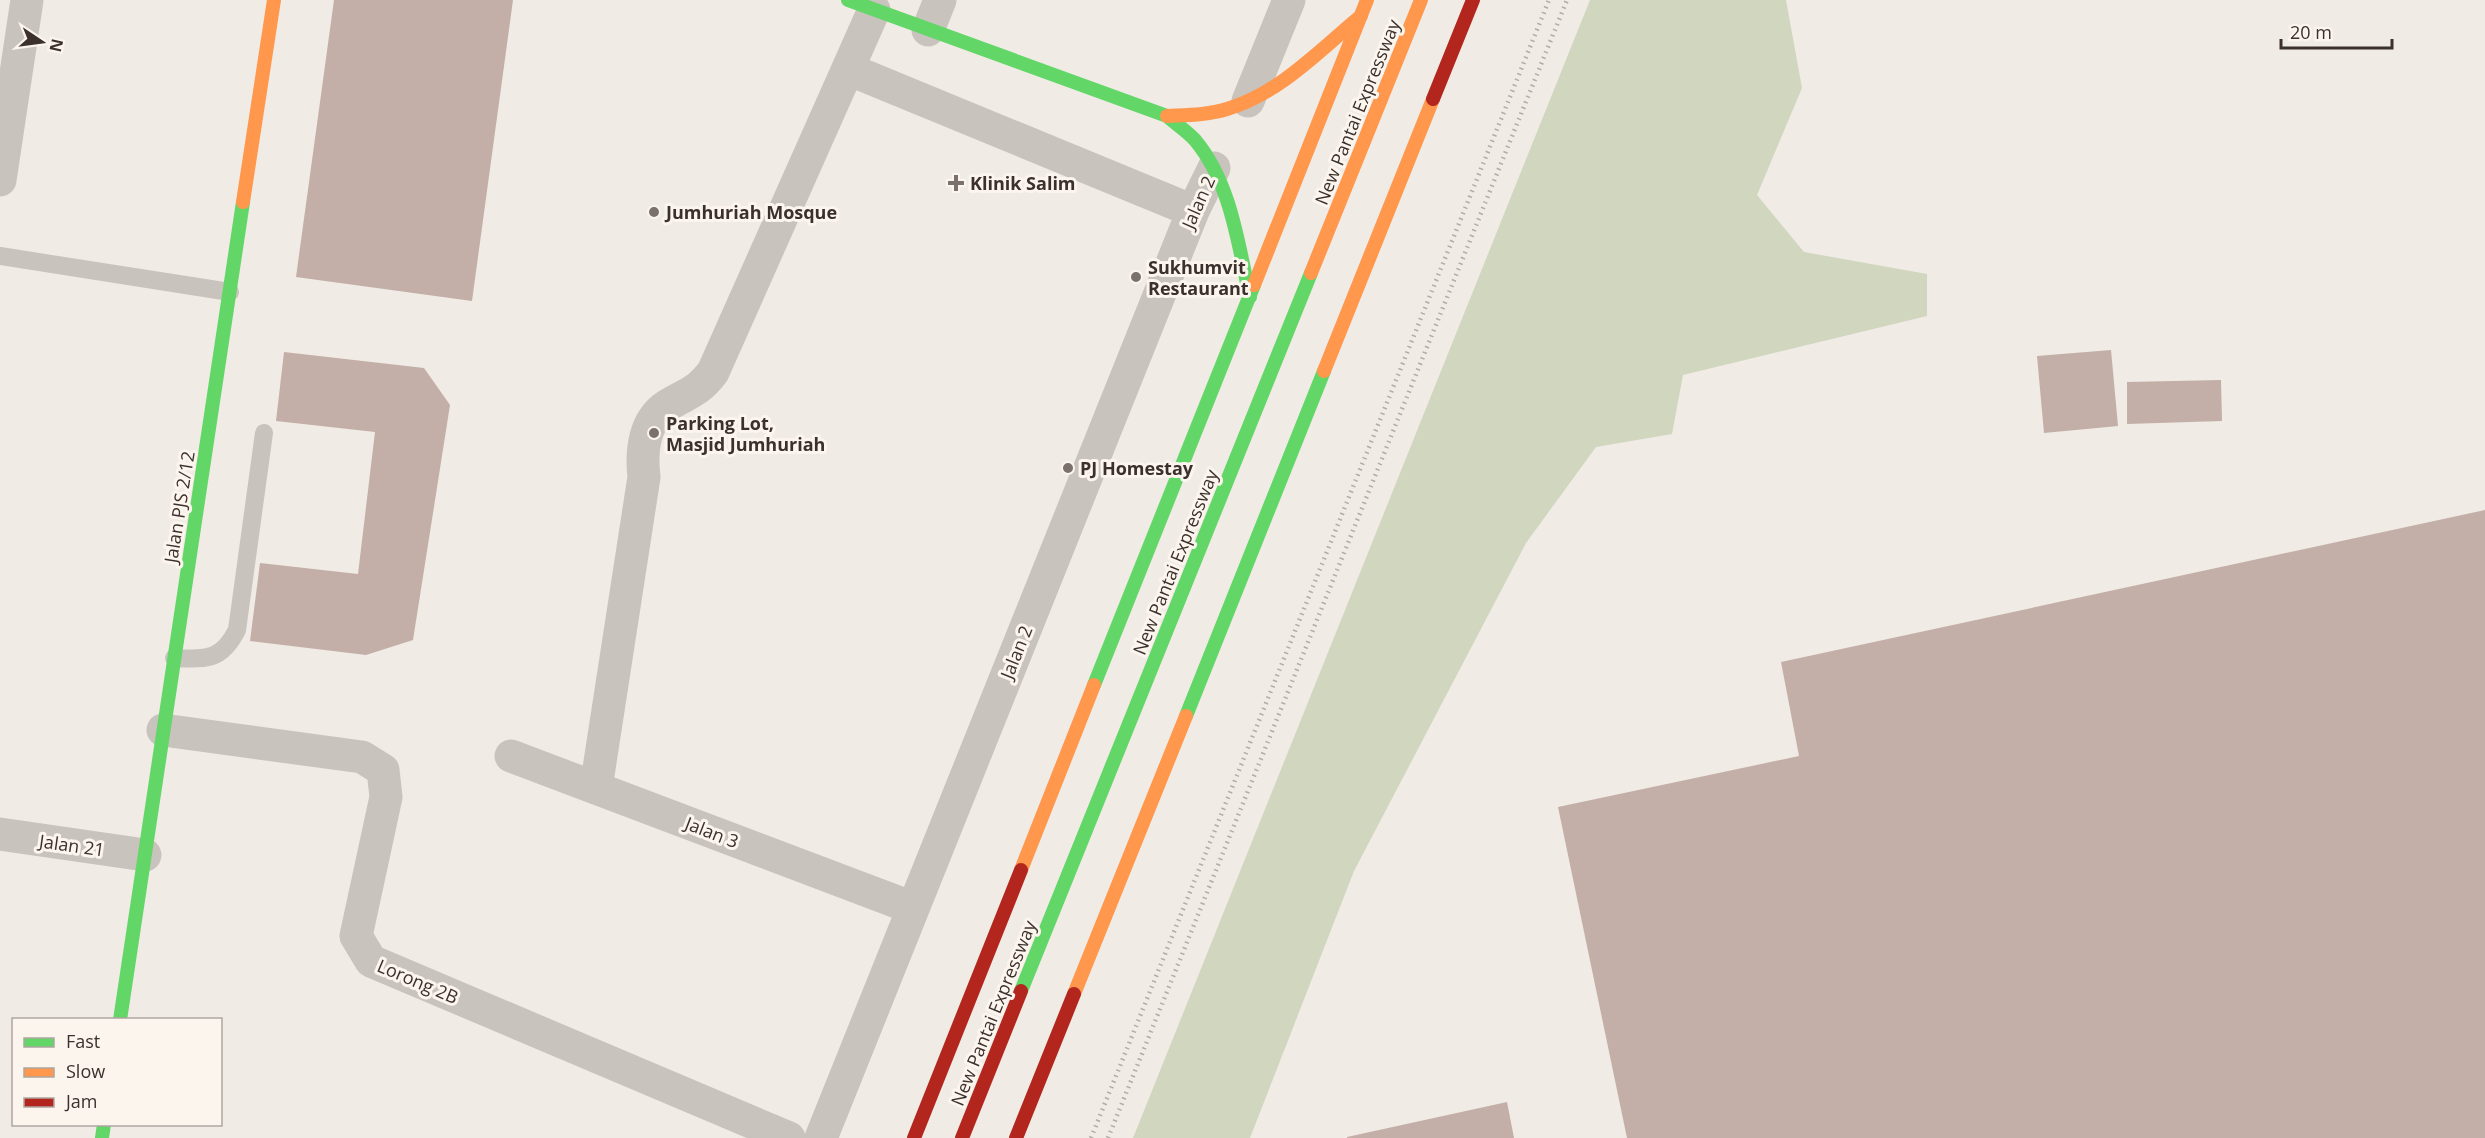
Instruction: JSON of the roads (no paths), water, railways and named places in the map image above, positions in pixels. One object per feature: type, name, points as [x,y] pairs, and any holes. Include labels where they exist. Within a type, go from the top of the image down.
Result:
[{"type":"main road","name":"Jalan PJS 2/12","points":[[120,1018],[273,0]]},
{"type":"main road","name":"New Pantai Expressway","points":[[914,1138],[1367,0]]},
{"type":"main road","name":"New Pantai Expressway","points":[[962,1138],[1421,0]]},
{"type":"main road","points":[[1016,1138],[1473,0]]},
{"type":"main road","points":[[861,5],[1167,116],[1196,141],[1214,168],[1226,200],[1250,297]]},
{"type":"main road","points":[[1167,116],[1229,109],[1248,100],[1285,78],[1361,16]]},
{"type":"street","points":[[0,180],[27,0]]},
{"type":"street","points":[[928,30],[940,0]]},
{"type":"street","points":[[1248,100],[1289,0]]},
{"type":"street","points":[[596,788],[644,477],[642,459],[644,441],[656,416],[669,405],[702,387],[713,372],[848,69],[861,5]]},
{"type":"street","points":[[848,69],[1193,211]]},
{"type":"street","name":"Jalan 2","points":[[821,1138],[1193,211],[1214,168]]},
{"type":"street","name":"Lorong 2B","points":[[163,730],[362,757],[383,770],[386,797],[356,936],[371,961],[789,1138]]},
{"type":"street","name":"Jalan 3","points":[[511,756],[913,908]]},
{"type":"street","name":"Jalan 21","points":[[0,834],[145,855]]},
{"type":"lane","points":[[0,256],[230,292]]},
{"type":"lane","points":[[174,658],[207,659],[227,649],[237,630],[264,433]]},
{"type":"railway","points":[[1091,1138],[1549,0]]},
{"type":"railway","points":[[1108,1138],[1567,0]]},
{"type":"place","name":"Klinik Salim","points":[[956,183]]},
{"type":"place","name":"Jumhuriah Mosque","points":[[654,212]]},
{"type":"place","name":"Sukhumvit Restaurant","points":[[1136,277]]},
{"type":"place","name":"Parking Lot, Masjid Jumhuriah","points":[[654,433]]},
{"type":"place","name":"PJ Homestay","points":[[1068,468]]}]
